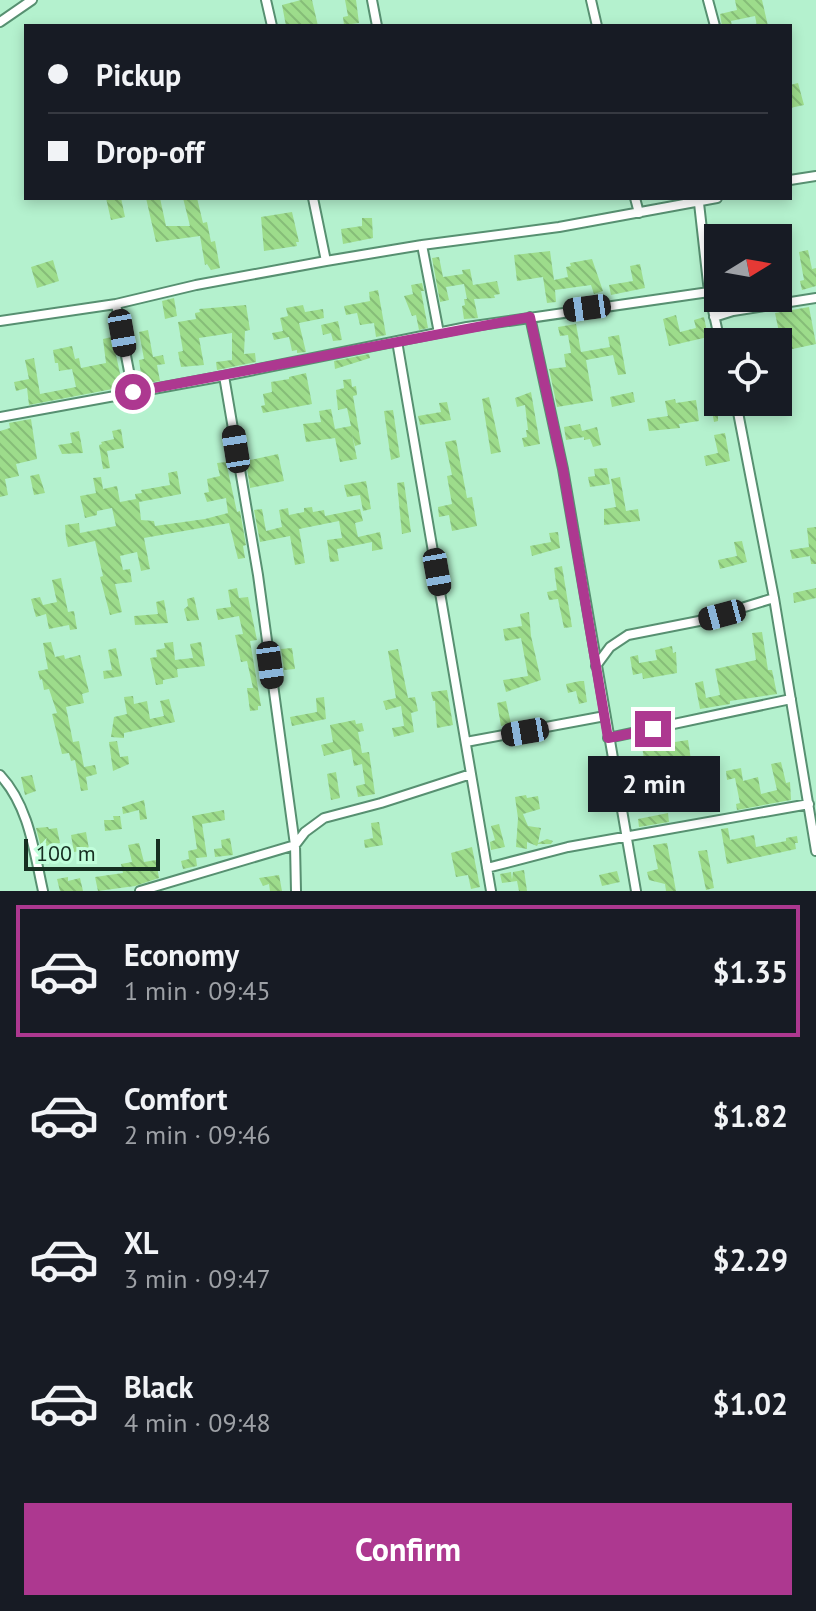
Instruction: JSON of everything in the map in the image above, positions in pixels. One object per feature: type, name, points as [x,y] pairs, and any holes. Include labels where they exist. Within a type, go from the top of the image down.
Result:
[{"type":"street","points":[[0,22],[32,0]]},
{"type":"street","points":[[266,0],[272,24]]},
{"type":"street","points":[[372,0],[377,24]]},
{"type":"street","points":[[591,0],[597,24]]},
{"type":"street","points":[[708,0],[714,24]]},
{"type":"street","points":[[792,180],[816,176]]},
{"type":"street","points":[[313,200],[326,261]]},
{"type":"street","points":[[636,200],[639,213]]},
{"type":"street","points":[[0,321],[116,304],[196,285],[326,261],[422,245],[519,234],[710,200]]},
{"type":"street","points":[[699,203],[704,248]]},
{"type":"street","points":[[422,245],[439,333]]},
{"type":"street","points":[[0,417],[439,333],[704,293]]},
{"type":"street","points":[[714,317],[733,311],[816,298]]},
{"type":"street","points":[[116,304],[133,392]]},
{"type":"street","points":[[713,312],[717,328]]},
{"type":"street","points":[[530,317],[563,469],[636,891]]},
{"type":"street","points":[[397,341],[491,891]]},
{"type":"street","points":[[224,376],[258,575],[295,845],[296,891]]},
{"type":"street","points":[[739,416],[811,798],[816,851]]},
{"type":"street","points":[[596,666],[610,647],[628,635],[699,621],[774,598]]},
{"type":"street","points":[[608,738],[791,699]]},
{"type":"street","points":[[466,742],[605,716]]},
{"type":"street","points":[[140,891],[295,845],[305,832],[324,818],[471,774]]},
{"type":"street","points":[[0,775],[12,789],[30,830],[43,891]]},
{"type":"street","points":[[487,868],[568,847],[811,798]]},
{"type":"building","points":[[312,0],[318,24],[286,24],[282,5]]},
{"type":"building","points":[[345,0],[356,0],[359,23],[344,24],[343,17],[348,16]]},
{"type":"building","points":[[735,0],[762,0],[768,24],[757,24],[755,16],[722,24],[720,14],[737,10]]},
{"type":"building","points":[[798,83],[804,105],[792,108],[792,84]]},
{"type":"building","points":[[106,200],[121,200],[125,217],[111,220]]},
{"type":"building","points":[[146,200],[160,200],[166,226],[190,226],[184,200],[197,200],[211,242],[215,241],[220,268],[211,270],[205,265],[200,236],[156,242]]},
{"type":"building","points":[[292,212],[299,242],[296,242],[297,246],[264,251],[261,217]]},
{"type":"building","points":[[362,218],[372,218],[373,238],[343,244],[341,229],[362,226]]},
{"type":"building","points":[[808,250],[812,269],[816,268],[816,286],[802,290],[800,281],[804,280],[799,252]]},
{"type":"building","points":[[550,251],[554,280],[568,277],[566,267],[571,266],[570,263],[592,259],[603,291],[594,294],[591,285],[555,290],[556,302],[547,303],[543,277],[517,281],[514,255]]},
{"type":"building","points":[[439,257],[443,277],[463,274],[462,270],[470,269],[473,285],[497,281],[500,294],[494,295],[495,298],[474,299],[478,318],[464,319],[462,306],[465,305],[464,299],[467,299],[464,284],[446,287],[449,300],[440,302],[432,258]]},
{"type":"building","points":[[53,260],[59,281],[37,288],[31,267]]},
{"type":"building","points":[[640,264],[645,288],[611,295],[609,285],[633,281],[630,266]]},
{"type":"building","points":[[422,283],[428,328],[419,330],[416,315],[412,316],[404,296],[413,294],[411,285]]},
{"type":"building","points":[[378,290],[386,335],[376,337],[374,323],[360,325],[357,313],[346,315],[344,306],[370,301],[369,292]]},
{"type":"building","points":[[174,298],[177,316],[165,319],[162,301]]},
{"type":"building","points":[[246,305],[250,330],[245,331],[244,354],[255,353],[256,362],[217,370],[216,362],[232,360],[232,333],[199,338],[204,365],[181,367],[178,352],[183,351],[178,322],[196,319],[195,313],[200,312],[199,309]]},
{"type":"building","points":[[303,305],[305,312],[323,309],[324,318],[299,323],[306,352],[297,353],[297,350],[292,351],[289,337],[274,340],[272,333],[283,331],[280,318],[288,316],[286,308]]},
{"type":"building","points":[[809,307],[816,344],[792,349],[792,328],[778,328],[775,313]]},
{"type":"building","points":[[676,315],[680,332],[696,328],[694,320],[704,317],[704,338],[669,346],[663,319]]},
{"type":"building","points":[[338,321],[342,340],[333,341],[331,333],[323,335],[321,325]]},
{"type":"building","points":[[576,324],[581,352],[610,347],[608,337],[619,335],[626,374],[618,375],[613,355],[586,360],[593,401],[557,407],[549,369],[566,367],[564,354],[571,353],[568,335],[560,336],[558,327]]},
{"type":"building","points":[[148,330],[153,357],[163,355],[165,364],[157,365],[160,381],[139,384],[139,360],[144,359],[139,332]]},
{"type":"building","points":[[112,337],[123,387],[29,405],[27,388],[16,391],[14,382],[29,379],[25,360],[34,358],[40,394],[76,387],[72,369],[59,371],[53,350],[72,346],[81,368],[106,363],[103,339]]},
{"type":"building","points":[[369,354],[370,358],[335,369],[334,361]]},
{"type":"building","points":[[306,373],[312,404],[263,413],[263,394],[272,392],[271,382]]},
{"type":"building","points":[[351,379],[352,387],[356,386],[357,395],[353,396],[361,444],[355,446],[352,434],[357,459],[340,462],[335,438],[306,442],[303,424],[321,422],[319,411],[331,409],[335,429],[351,426],[347,408],[338,410],[336,390],[344,388],[343,380]]},
{"type":"building","points":[[531,392],[540,444],[524,447],[522,438],[527,437],[528,430],[525,405],[517,407],[515,398]]},
{"type":"building","points":[[633,392],[635,402],[612,407],[610,397]]},
{"type":"building","points":[[489,397],[501,452],[491,454],[482,399]]},
{"type":"building","points":[[675,399],[676,403],[696,400],[699,421],[679,424],[680,428],[649,431],[647,419],[668,416],[665,401]]},
{"type":"building","points":[[447,402],[451,420],[420,425],[418,416],[441,412],[439,403]]},
{"type":"building","points":[[393,410],[400,457],[391,460],[384,411]]},
{"type":"building","points":[[31,419],[37,459],[16,464],[19,476],[5,479],[8,495],[0,497],[0,431],[10,428],[9,423]]},
{"type":"building","points":[[580,424],[582,431],[597,427],[601,445],[593,447],[590,439],[584,440],[584,437],[566,440],[564,427]]},
{"type":"building","points":[[121,429],[124,448],[107,451],[110,468],[103,469],[99,445],[114,439],[112,431]]},
{"type":"building","points":[[79,431],[83,453],[62,454],[58,445],[72,443],[70,433]]},
{"type":"building","points":[[725,433],[730,461],[706,466],[704,456],[718,453],[714,435]]},
{"type":"building","points":[[456,440],[467,498],[472,497],[477,526],[452,531],[449,515],[439,517],[438,507],[452,504],[447,476],[452,475],[445,442]]},
{"type":"building","points":[[278,454],[284,481],[250,488],[246,461]]},
{"type":"building","points":[[226,462],[237,512],[240,511],[245,558],[238,559],[229,523],[144,538],[150,569],[141,571],[137,552],[120,556],[123,570],[130,569],[132,582],[115,584],[122,612],[110,615],[95,541],[68,547],[66,538],[65,525],[79,523],[80,533],[116,526],[112,508],[85,518],[80,496],[96,493],[93,478],[101,477],[103,489],[117,486],[120,502],[136,499],[135,494],[142,493],[141,490],[170,485],[168,473],[177,471],[181,494],[139,502],[141,520],[154,521],[155,526],[228,513],[226,498],[207,502],[204,493],[209,492],[207,479],[220,476],[217,463]]},
{"type":"building","points":[[607,468],[610,484],[590,487],[588,477],[595,476],[594,469]]},
{"type":"building","points":[[39,474],[45,493],[34,495],[30,476]]},
{"type":"building","points":[[620,477],[626,511],[638,509],[640,521],[604,525],[604,509],[616,507],[611,479]]},
{"type":"building","points":[[366,481],[371,509],[363,511],[360,495],[347,497],[344,485]]},
{"type":"building","points":[[404,482],[411,532],[402,534],[397,483]]},
{"type":"building","points":[[312,507],[313,512],[324,510],[325,516],[360,509],[363,521],[355,523],[358,537],[380,532],[383,549],[372,551],[372,542],[337,549],[339,561],[330,562],[327,540],[342,538],[339,521],[299,529],[305,563],[295,565],[290,536],[260,542],[254,510],[262,509],[266,531],[282,527],[279,510],[288,508],[289,515]]},
{"type":"building","points":[[816,527],[816,564],[811,564],[810,556],[792,559],[790,550],[809,547],[807,528]]},
{"type":"building","points":[[558,532],[560,548],[532,556],[530,546],[551,542],[549,533]]},
{"type":"building","points":[[742,541],[747,562],[720,569],[718,560],[737,556],[734,542]]},
{"type":"building","points":[[562,566],[572,627],[564,628],[558,599],[549,600],[547,592],[557,590],[554,568]]},
{"type":"building","points":[[61,578],[68,612],[74,611],[77,629],[70,630],[69,625],[49,629],[46,614],[36,617],[31,599],[40,597],[43,605],[57,602],[52,580]]},
{"type":"building","points":[[237,588],[239,598],[248,597],[257,640],[250,641],[261,706],[258,710],[250,711],[247,688],[253,688],[247,661],[241,662],[235,635],[243,634],[239,616],[218,620],[216,609],[231,607],[228,590]]},
{"type":"building","points":[[816,588],[816,598],[794,603],[793,593]]},
{"type":"building","points":[[194,597],[199,620],[187,621],[184,609],[188,606],[187,599]]},
{"type":"building","points":[[164,600],[168,623],[135,625],[134,616],[158,614],[156,602]]},
{"type":"building","points":[[529,612],[541,680],[506,692],[503,680],[528,676],[521,638],[505,641],[503,629],[522,626],[520,614]]},
{"type":"building","points":[[762,632],[768,670],[772,670],[777,694],[700,709],[695,683],[703,681],[706,698],[720,695],[715,669],[756,660],[752,633]]},
{"type":"building","points":[[51,642],[55,657],[64,655],[65,659],[80,655],[89,692],[82,694],[84,703],[66,707],[73,742],[79,741],[84,767],[95,765],[97,774],[86,777],[88,790],[81,791],[75,760],[71,761],[69,753],[62,754],[52,714],[57,713],[49,689],[44,690],[40,680],[38,671],[48,669],[43,643]]},
{"type":"building","points":[[173,642],[175,660],[193,658],[190,644],[201,642],[205,666],[177,669],[178,677],[156,685],[150,658],[157,657],[156,650],[165,648],[164,643]]},
{"type":"building","points":[[672,646],[673,653],[676,652],[677,673],[643,679],[642,673],[633,675],[630,657],[638,655],[639,663],[657,660],[655,650]]},
{"type":"building","points":[[116,648],[122,676],[104,679],[103,671],[112,670],[108,650]]},
{"type":"building","points":[[292,648],[295,669],[284,670],[281,649]]},
{"type":"building","points":[[398,649],[408,698],[415,697],[418,711],[411,713],[414,732],[394,737],[392,728],[404,726],[401,706],[386,710],[383,701],[396,698],[388,651]]},
{"type":"building","points":[[584,681],[587,702],[579,704],[576,691],[568,693],[566,684]]},
{"type":"building","points":[[447,690],[453,725],[437,728],[435,701],[431,692]]},
{"type":"building","points":[[133,696],[134,704],[147,701],[150,719],[164,716],[160,701],[169,699],[175,722],[124,733],[124,738],[111,737],[114,717],[127,714],[124,697]]},
{"type":"building","points":[[324,697],[326,719],[292,726],[290,717],[317,712],[316,698]]},
{"type":"building","points":[[506,701],[511,724],[501,726],[497,703]]},
{"type":"building","points":[[355,720],[356,724],[362,723],[364,731],[358,732],[362,753],[369,752],[375,794],[358,797],[356,786],[365,784],[362,764],[354,766],[351,749],[324,756],[321,745],[333,742],[330,725]]},
{"type":"building","points":[[688,740],[694,780],[698,780],[702,801],[694,802],[692,791],[685,792],[682,776],[648,782],[642,747]]},
{"type":"building","points":[[117,741],[120,757],[128,756],[129,764],[113,771],[109,742]]},
{"type":"building","points":[[781,762],[786,783],[790,782],[791,800],[737,810],[736,804],[740,803],[735,778],[727,780],[726,771],[741,768],[743,781],[758,777],[761,794],[777,790],[771,764]]},
{"type":"building","points":[[336,772],[340,798],[331,800],[327,774]]},
{"type":"building","points":[[32,775],[36,791],[25,795],[21,777]]},
{"type":"building","points":[[526,795],[527,798],[538,796],[540,809],[523,814],[528,826],[541,828],[538,843],[547,839],[553,841],[551,844],[537,846],[527,842],[527,849],[516,847],[518,818],[515,797]]},
{"type":"building","points":[[144,800],[147,819],[140,820],[139,810],[123,814],[122,807]]},
{"type":"building","points":[[224,810],[225,820],[202,824],[207,857],[196,858],[197,866],[183,869],[181,861],[189,859],[188,851],[197,849],[192,816]]},
{"type":"building","points":[[668,813],[669,822],[639,827],[638,819]]},
{"type":"building","points":[[113,816],[120,816],[122,829],[105,831],[104,820],[114,820]]},
{"type":"building","points":[[379,822],[383,845],[365,848],[364,840],[373,838],[371,823]]},
{"type":"building","points":[[499,824],[505,847],[491,850],[490,842],[495,840],[491,826]]},
{"type":"building","points":[[36,828],[57,828],[60,843],[41,847]]},
{"type":"building","points":[[728,828],[730,840],[754,835],[756,847],[797,836],[798,843],[795,843],[796,849],[727,864],[721,829]]},
{"type":"building","points":[[86,832],[89,849],[74,852],[71,835]]},
{"type":"building","points":[[230,838],[233,855],[215,857],[214,849],[222,848],[221,840]]},
{"type":"building","points":[[139,843],[144,862],[156,860],[159,878],[135,886],[98,891],[95,877],[123,873],[121,864],[132,862],[128,845]]},
{"type":"building","points":[[667,843],[676,891],[666,891],[665,884],[649,880],[647,872],[658,869],[653,845]]},
{"type":"building","points":[[472,847],[480,887],[471,889],[468,875],[456,877],[451,853]]},
{"type":"building","points":[[707,850],[714,888],[706,890],[698,851]]},
{"type":"building","points":[[524,870],[527,891],[519,891],[517,881],[502,883],[500,874],[511,872],[512,880],[513,872]]},
{"type":"building","points":[[617,871],[620,882],[602,886],[599,875]]},
{"type":"building","points":[[279,875],[282,891],[270,891],[269,884],[263,886],[259,878]]},
{"type":"building","points":[[68,877],[68,881],[80,878],[83,891],[60,891],[57,879]]},
{"type":"route","points":[[133,392],[530,317],[563,469],[608,738],[653,729]]}]
